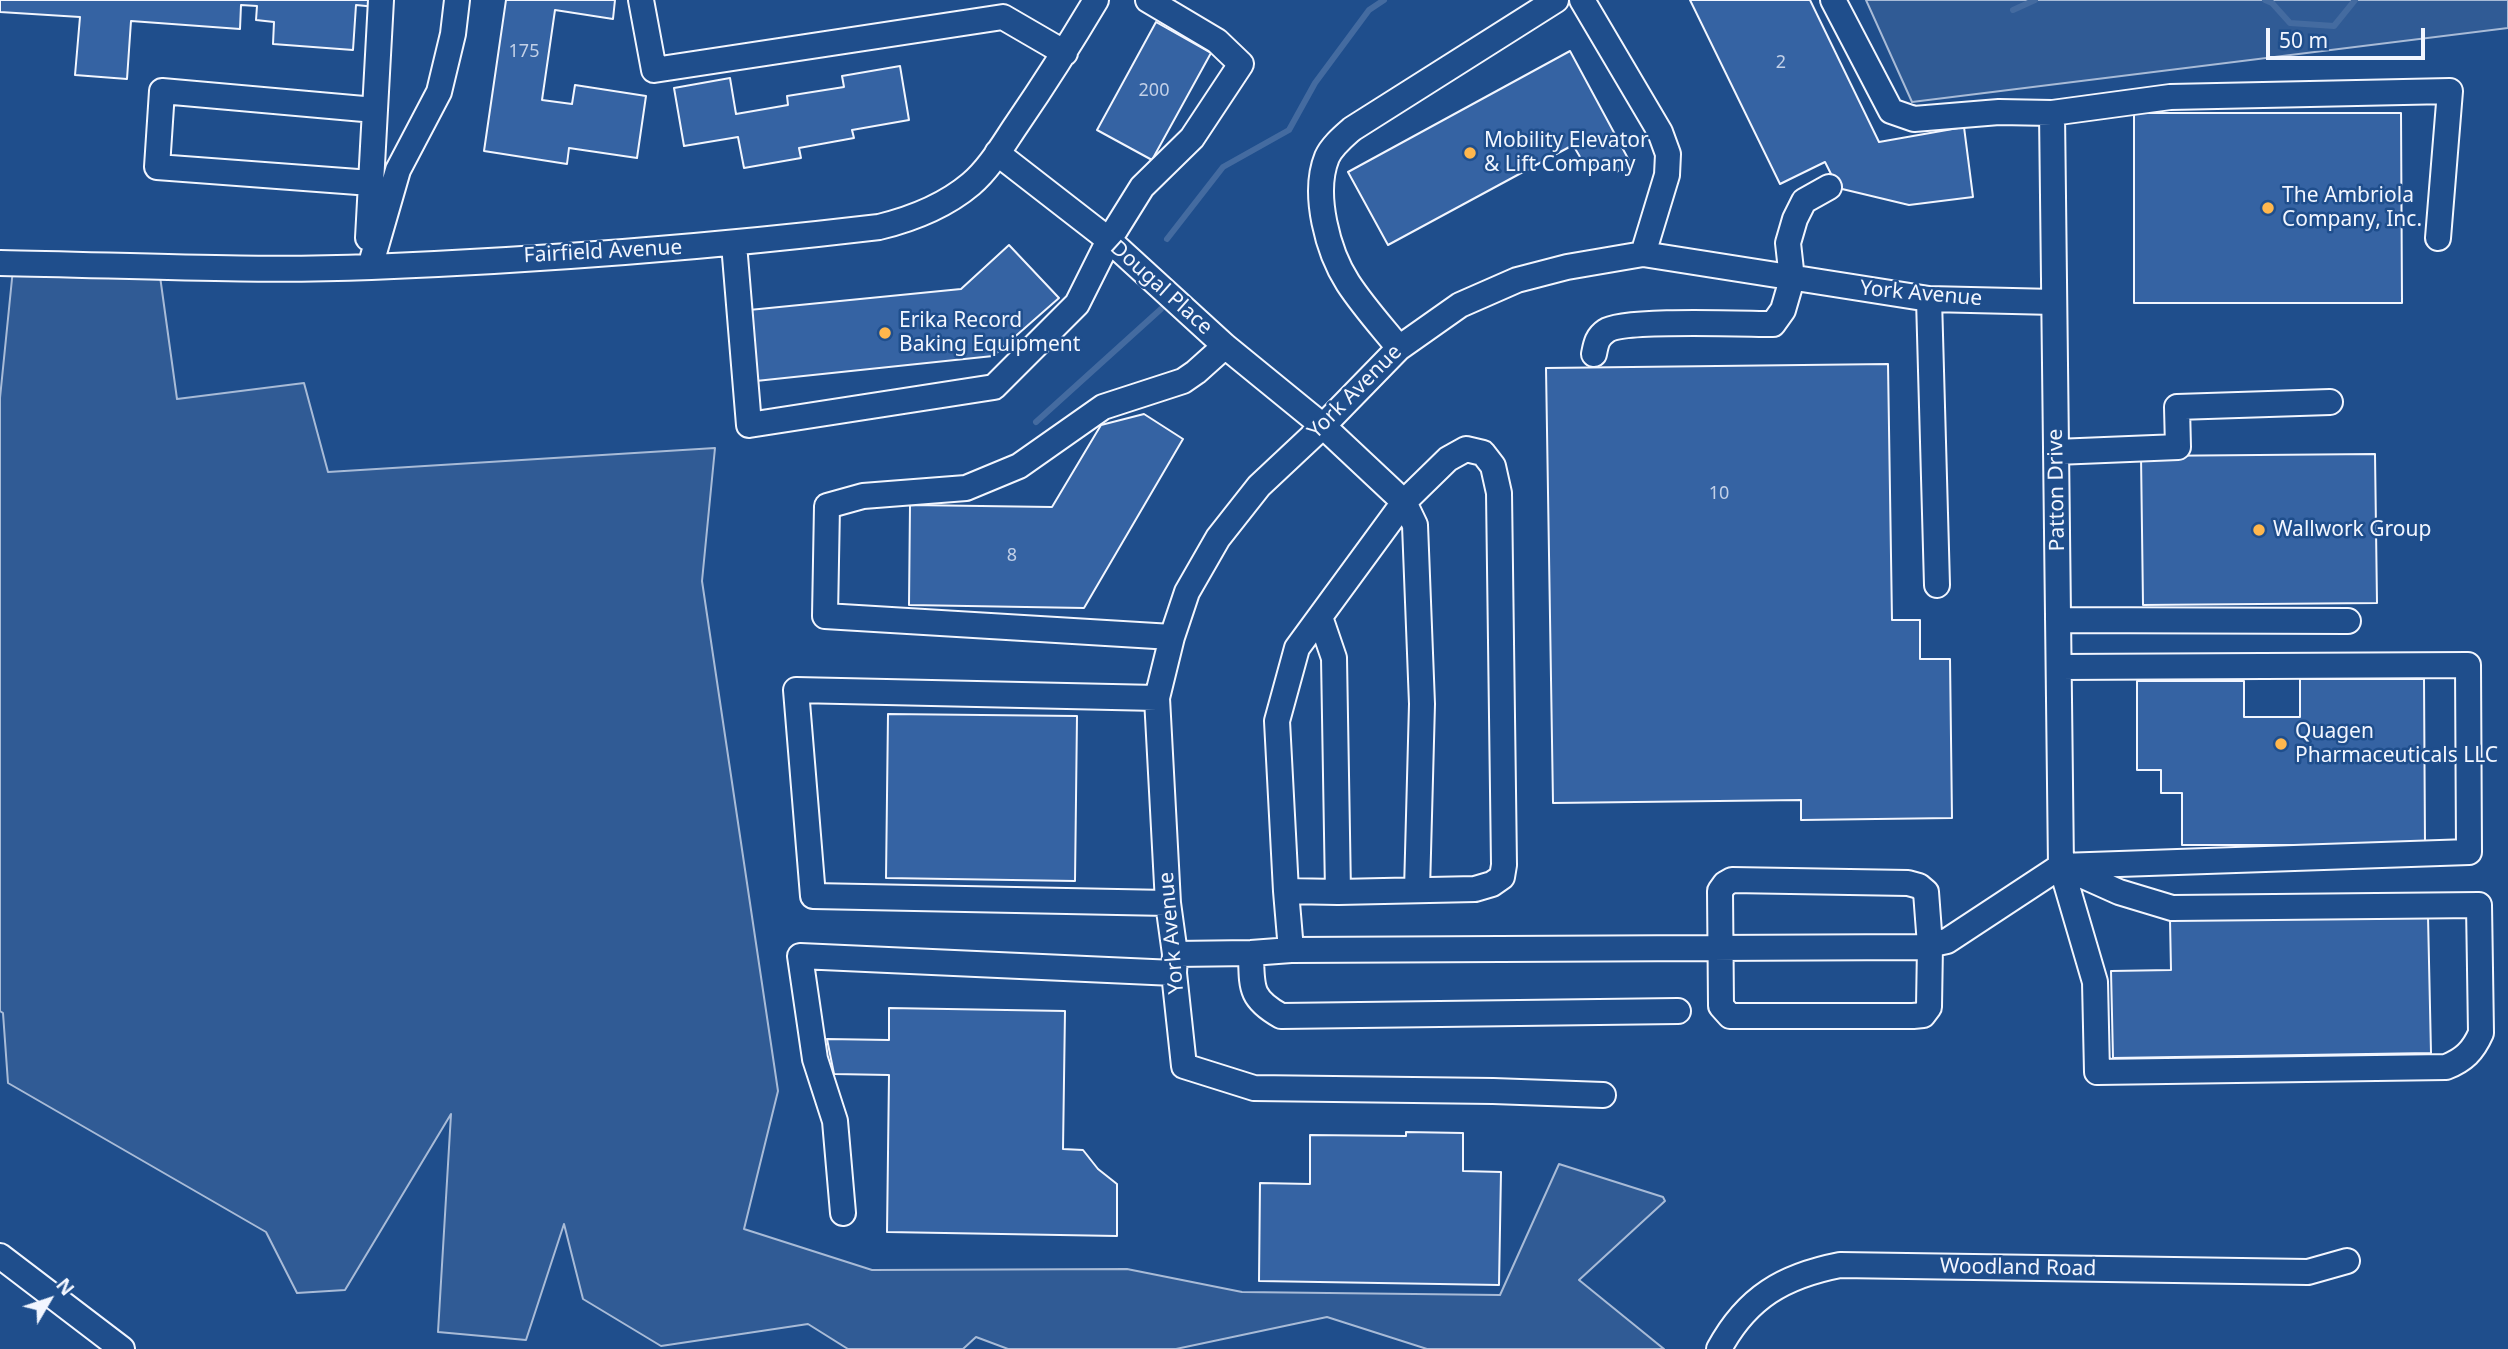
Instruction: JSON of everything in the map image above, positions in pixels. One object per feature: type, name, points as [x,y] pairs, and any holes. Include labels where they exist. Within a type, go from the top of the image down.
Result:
[{"type":"street","points":[[370,267],[368,237],[381,0]]},
{"type":"street","points":[[370,267],[397,170],[439,92],[453,34],[457,0]]},
{"type":"street","name":"Fairfield Avenue","points":[[0,263],[248,268],[370,267],[734,244],[879,228],[902,222],[943,203],[973,182],[997,153],[1065,53],[1096,0]]},
{"type":"street","points":[[734,244],[749,425],[993,387],[1077,304],[1109,240],[1142,187],[1192,138],[1241,64],[1217,41],[1148,0]]},
{"type":"street","points":[[1399,348],[1349,285],[1335,261],[1325,226],[1322,194],[1327,158],[1336,144],[1352,129],[1556,0]]},
{"type":"street","points":[[1582,0],[1660,132],[1668,154],[1667,176],[1643,254]]},
{"type":"street","points":[[1833,0],[1891,111],[1914,119],[1999,112],[2052,113],[2170,97],[2449,91],[2438,239]]},
{"type":"street","points":[[644,1],[654,70],[1002,8],[1065,53]]},
{"type":"street","points":[[371,183],[157,167],[162,91],[375,110]]},
{"type":"street","name":"Patton Drive","points":[[2052,113],[2061,866],[2095,982],[2097,1072],[2446,1067],[2462,1061],[2474,1048],[2480,1033],[2479,905],[2172,908],[2119,892],[2061,866]]},
{"type":"street","name":"Dougal Place","points":[[997,153],[1109,240],[1225,346],[1323,426],[1405,502]]},
{"type":"street","points":[[1594,354],[1597,339],[1608,329],[1651,324],[1773,324],[1783,310],[1792,279],[1788,243],[1795,219],[1804,201],[1829,187]]},
{"type":"street","name":"York Avenue","points":[[1603,1095],[1254,1088],[1184,1066],[1168,903],[1157,698],[1172,637],[1187,592],[1218,538],[1259,486],[1323,426],[1399,348],[1460,305],[1517,280],[1567,267],[1643,254],[1929,299],[2054,302]]},
{"type":"street","points":[[1929,299],[1937,585]]},
{"type":"street","points":[[1172,637],[825,616],[827,506],[863,496],[965,488],[1019,466],[1103,407],[1183,381],[1196,373],[1225,346]]},
{"type":"street","points":[[2056,452],[2178,447],[2176,407],[2330,402]]},
{"type":"street","points":[[1286,891],[1475,889],[1492,884],[1502,877],[1499,493],[1493,466],[1483,453],[1466,449],[1448,459],[1405,502],[1297,648],[1277,720],[1286,891],[1291,950]]},
{"type":"street","points":[[1405,502],[1415,525],[1422,704],[1417,890]]},
{"type":"street","points":[[1320,617],[1334,658],[1338,892]]},
{"type":"street","points":[[2058,621],[2348,621]]},
{"type":"street","points":[[843,1213],[835,1121],[815,1059],[800,956],[1175,964],[1291,950],[1908,947],[1947,941],[2061,866],[2469,852],[2468,665],[2059,667]]},
{"type":"street","points":[[1157,698],[796,691],[813,896],[1168,903]]},
{"type":"street","points":[[1732,880],[1908,883],[1919,886],[1926,892],[1930,945],[1929,1007],[1923,1015],[1730,1016],[1721,1006],[1720,891],[1732,880]]},
{"type":"street","points":[[1251,953],[1255,995],[1265,1007],[1281,1016],[1678,1011]]},
{"type":"street","points":[[0,1256],[122,1349]]},
{"type":"street","name":"Woodland Road","points":[[1719,1349],[1745,1311],[1769,1291],[1795,1276],[1840,1265],[2308,1272],[2347,1261]]},
{"type":"shaded area","points":[[1866,0],[2508,0],[2508,28],[1912,102]]},
{"type":"shaded area","points":[[14,259],[159,269],[177,399],[304,383],[328,472],[715,448],[702,581],[778,1091],[744,1229],[872,1270],[1127,1269],[1242,1292],[1500,1295],[1559,1164],[1663,1197],[1665,1201],[1579,1280],[1664,1349],[1427,1349],[1327,1317],[1176,1349],[1008,1349],[976,1337],[963,1349],[848,1349],[808,1324],[661,1346],[583,1299],[564,1224],[526,1340],[438,1332],[451,1114],[345,1290],[297,1293],[266,1232],[8,1083],[3,1013],[0,1011],[0,398]]},
{"type":"building","points":[[0,0],[376,0],[376,7],[356,5],[353,50],[273,44],[274,22],[256,20],[257,6],[241,5],[240,29],[131,21],[127,79],[75,75],[80,17],[0,12]]},
{"type":"building","points":[[506,0],[615,0],[613,19],[555,10],[542,100],[572,104],[575,85],[646,96],[637,158],[569,148],[567,164],[484,151]]},
{"type":"building","points":[[1690,0],[1810,0],[1879,142],[1964,127],[1973,197],[1909,205],[1838,188],[1825,162],[1780,184]]},
{"type":"building","points":[[1156,22],[1211,53],[1152,160],[1097,130]]},
{"type":"building","name":"Mobility Elevator & Lift Company","points":[[1570,51],[1631,164],[1616,172],[1583,162],[1573,145],[1388,245],[1348,172]]},
{"type":"building","points":[[900,66],[909,120],[852,130],[854,138],[799,148],[801,158],[744,168],[738,137],[684,146],[674,88],[730,78],[736,114],[788,105],[787,96],[844,87],[842,76]]},
{"type":"building","name":"The Ambriola Company, Inc.","points":[[2134,113],[2401,113],[2402,303],[2134,303]]},
{"type":"building","name":"Erika Record Baking Equipment","points":[[1009,245],[1059,298],[993,356],[756,381],[749,310],[961,289]]},
{"type":"building","points":[[1888,364],[1892,620],[1920,620],[1920,659],[1950,659],[1952,818],[1801,820],[1801,800],[1553,803],[1546,368]]},
{"type":"building","points":[[1144,414],[1183,439],[1084,608],[909,605],[910,505],[1052,507],[1101,425]]},
{"type":"building","name":"Wallwork Group","points":[[2375,454],[2377,603],[2143,605],[2141,456]]},
{"type":"building","name":"Quagen Pharmaceuticals LLC","points":[[2300,679],[2424,679],[2425,845],[2182,845],[2182,793],[2161,793],[2161,770],[2137,770],[2137,681],[2244,681],[2244,717],[2300,717]]},
{"type":"building","points":[[888,714],[1077,716],[1075,881],[886,878]]},
{"type":"building","points":[[2428,916],[2431,1053],[2113,1058],[2111,971],[2171,970],[2170,920]]},
{"type":"building","points":[[889,1008],[1065,1011],[1063,1149],[1083,1150],[1098,1169],[1117,1184],[1117,1236],[887,1232],[889,1075],[834,1074],[827,1039],[889,1040]]},
{"type":"building","points":[[1406,1132],[1463,1133],[1463,1171],[1501,1172],[1499,1285],[1259,1281],[1260,1183],[1310,1184],[1310,1135],[1406,1136]]},
{"type":"waterway","points":[[1167,239],[1223,167],[1289,130],[1315,83],[1369,10],[1384,0]]},
{"type":"waterway","points":[[2013,10],[2035,0]]},
{"type":"waterway","points":[[2265,0],[2272,3],[2290,23],[2334,26],[2355,0]]},
{"type":"waterway","points":[[1036,422],[1161,309]]},
{"type":"place","name":"Mobility Elevator & Lift Company","points":[[1470,153]]},
{"type":"place","name":"The Ambriola Company, Inc.","points":[[2268,208]]},
{"type":"place","name":"Erika Record Baking Equipment","points":[[885,333]]},
{"type":"place","name":"Wallwork Group","points":[[2259,530]]},
{"type":"place","name":"Quagen Pharmaceuticals LLC","points":[[2281,744]]}]
